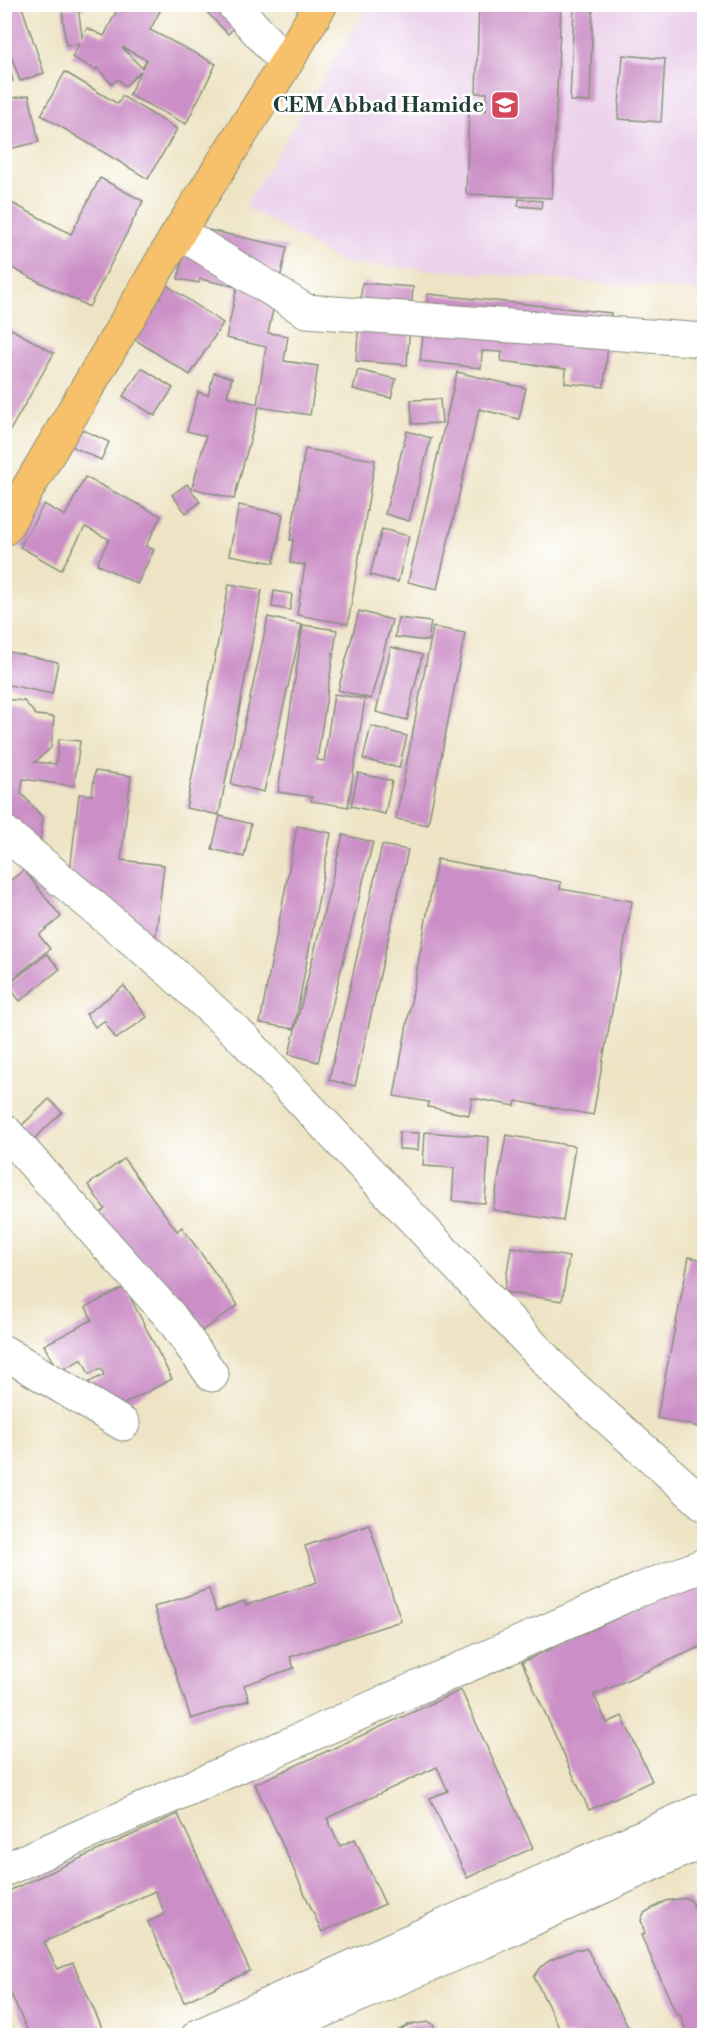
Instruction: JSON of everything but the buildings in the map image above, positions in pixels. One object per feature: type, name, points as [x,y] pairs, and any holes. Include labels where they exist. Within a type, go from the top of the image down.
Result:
[{"type":"main road","points":[[4,529],[179,232],[321,4]]},
{"type":"street","points":[[233,4],[286,63]]},
{"type":"street","points":[[179,232],[306,310],[705,340]]},
{"type":"street","points":[[4,832],[168,969],[244,1039],[563,1378],[705,1504]]},
{"type":"street","points":[[4,1130],[171,1316],[212,1375]]},
{"type":"street","points":[[4,1352],[123,1424]]},
{"type":"street","points":[[4,1870],[583,1617],[639,1590],[705,1565]]},
{"type":"street","points":[[198,2036],[705,1809]]},
{"type":"street","points":[[264,2036],[483,1942],[705,1840]]},
{"type":"shaded area","name":"CEM Abbad Hamide","points":[[368,5],[704,5],[704,291],[341,263],[245,206]]},
{"type":"place","name":"CEM Abbad Hamide","points":[[505,105]]}]
